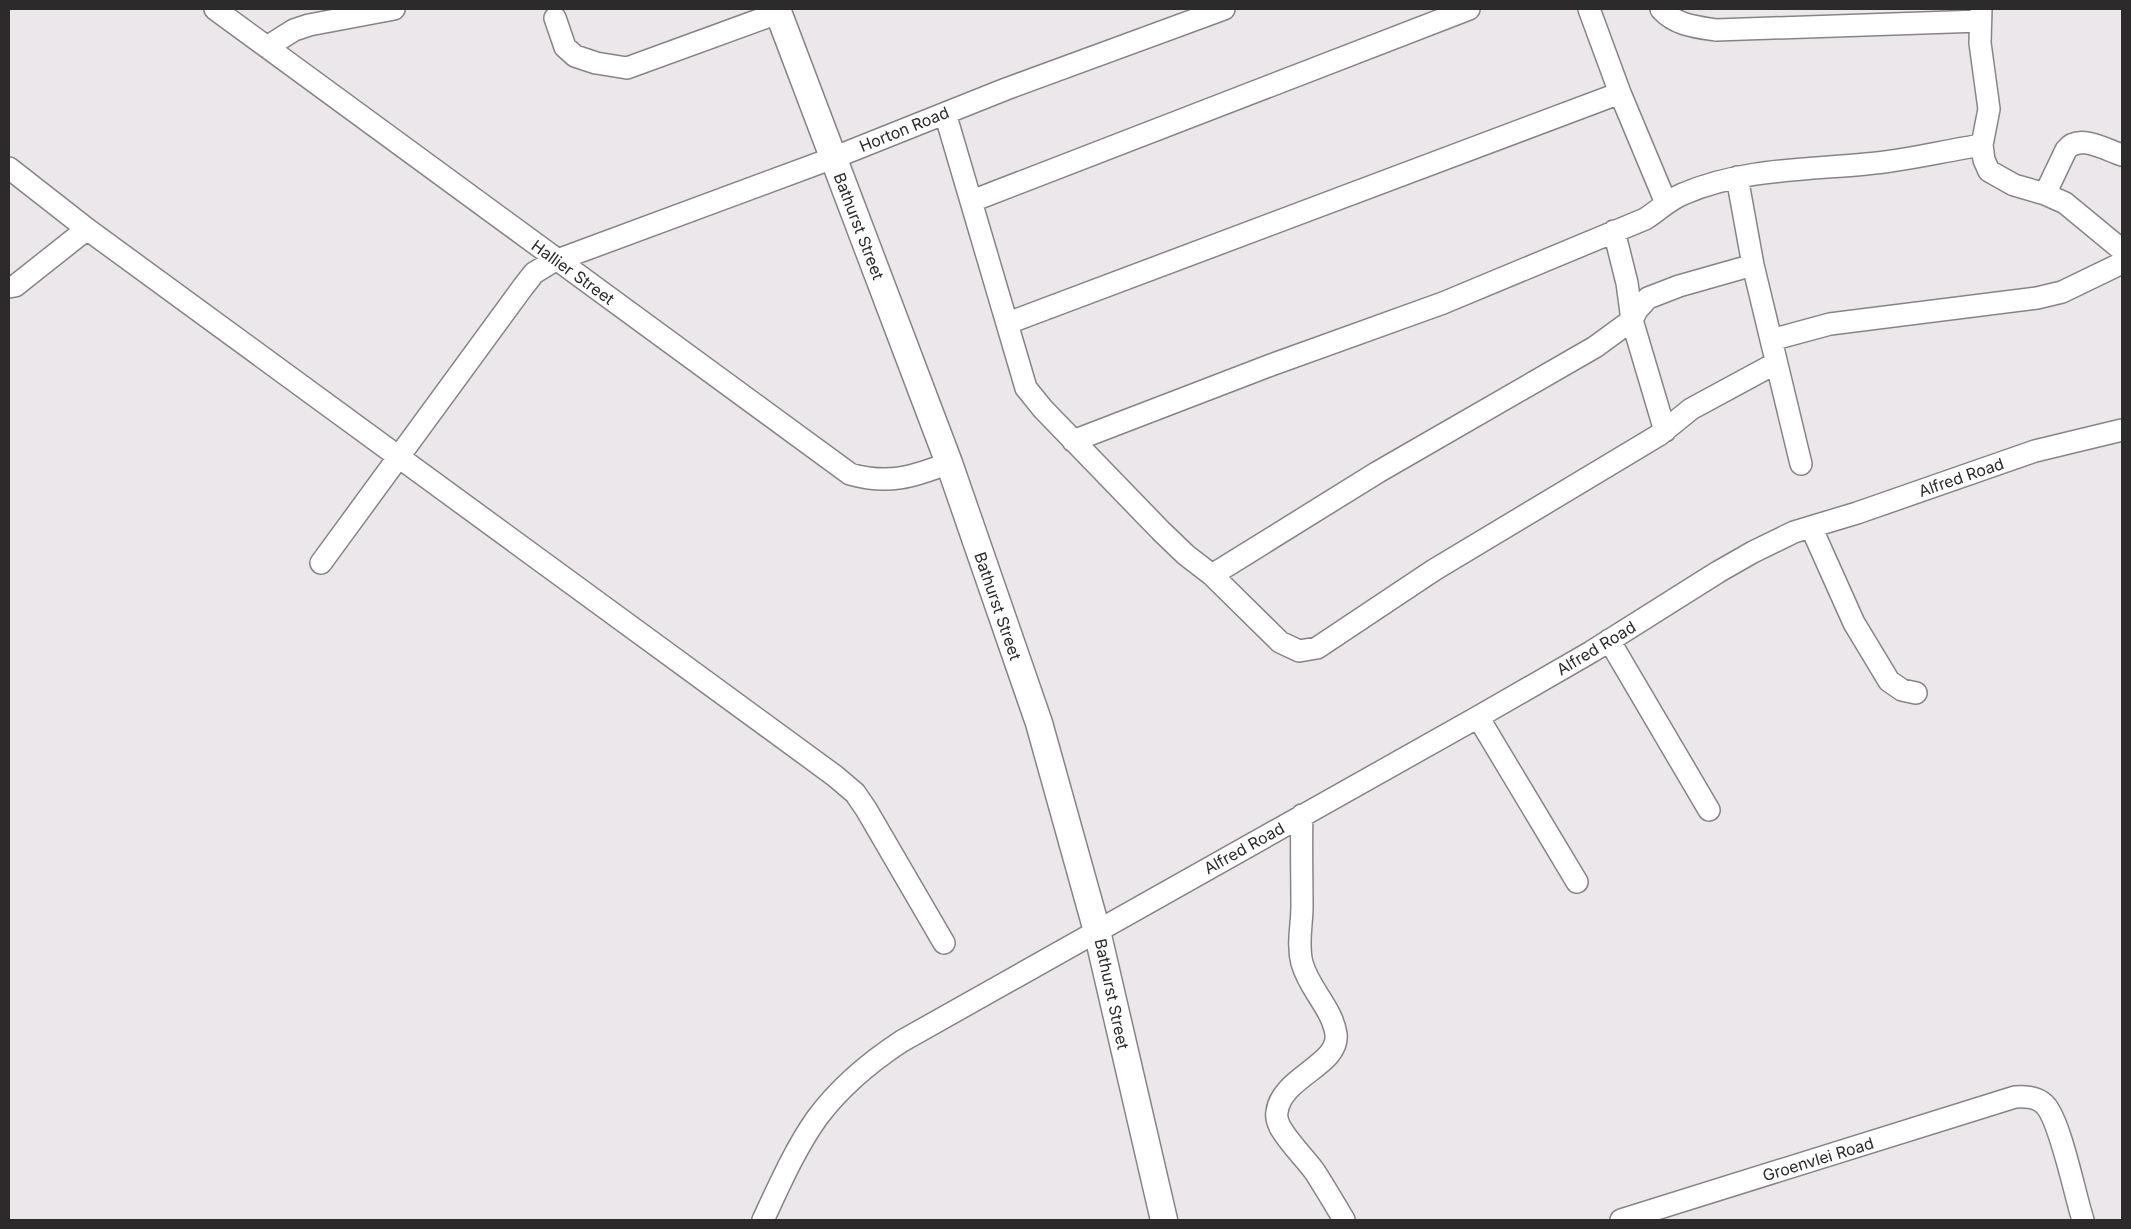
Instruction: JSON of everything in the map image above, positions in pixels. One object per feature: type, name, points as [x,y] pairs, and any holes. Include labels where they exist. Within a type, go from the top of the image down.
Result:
[{"type":"main road","name":"Bathurst Street","points":[[778,11],[949,463],[1039,723],[1098,931],[1164,1220]]},
{"type":"street","name":"Hallier Street","points":[[214,9],[850,474],[885,480],[902,479],[949,463]]},
{"type":"street","points":[[267,47],[294,30],[309,25],[394,9]]},
{"type":"street","name":"Horton Road","points":[[321,563],[534,273],[556,260],[833,158],[1006,89],[1224,9]]},
{"type":"street","points":[[972,201],[1469,9]]},
{"type":"street","points":[[1589,9],[1620,93],[1666,203]]},
{"type":"street","points":[[1661,9],[1677,21],[1716,30],[1980,15],[1980,43],[1989,109],[1982,145],[1984,160],[1989,171],[2014,184],[2046,194],[2065,203],[2122,250]]},
{"type":"street","points":[[555,18],[565,47],[575,56],[596,63],[626,68],[778,11]]},
{"type":"street","points":[[1008,323],[1620,93]]},
{"type":"street","points":[[945,113],[1026,388],[1043,409],[1161,532],[1212,575],[1280,642],[1299,651],[1309,651],[1317,648],[1434,570],[1665,431],[1692,408],[1776,363]]},
{"type":"street","points":[[2046,194],[2066,150],[2072,144],[2081,141],[2122,155]]},
{"type":"street","points":[[1073,441],[1443,303],[1645,219],[1656,213],[1666,203],[1691,191],[1737,177],[1768,172],[1867,164],[1982,145]]},
{"type":"street","points":[[9,168],[87,229],[397,458],[810,757],[855,793],[944,943]]},
{"type":"street","points":[[1737,177],[1753,265],[1802,464]]},
{"type":"street","points":[[9,287],[15,286],[87,229]]},
{"type":"street","points":[[1614,231],[1627,283],[1632,320],[1665,431]]},
{"type":"street","points":[[1770,340],[1830,324],[2037,298],[2062,292],[2122,263]]},
{"type":"street","points":[[1212,575],[1378,472],[1595,347],[1632,320],[1637,310],[1648,298],[1679,286],[1753,265]]},
{"type":"street","name":"Alfred Road","points":[[763,1220],[809,1130],[844,1086],[862,1070],[902,1041],[1478,717],[1609,640],[1718,572],[1794,532],[2035,451],[2122,430]]},
{"type":"street","points":[[1812,527],[1854,623],[1889,681],[1902,690],[1916,693]]},
{"type":"street","points":[[1609,640],[1709,810]]},
{"type":"street","points":[[1478,717],[1577,882]]},
{"type":"street","points":[[1302,815],[1302,909],[1299,950],[1310,985],[1322,1001],[1332,1022],[1336,1042],[1331,1054],[1306,1072],[1284,1094],[1279,1102],[1276,1115],[1279,1126],[1314,1172],[1344,1220]]},
{"type":"street","name":"Groenvlei Road","points":[[1622,1220],[2022,1096],[2039,1101],[2049,1111],[2059,1135],[2080,1219]]}]
